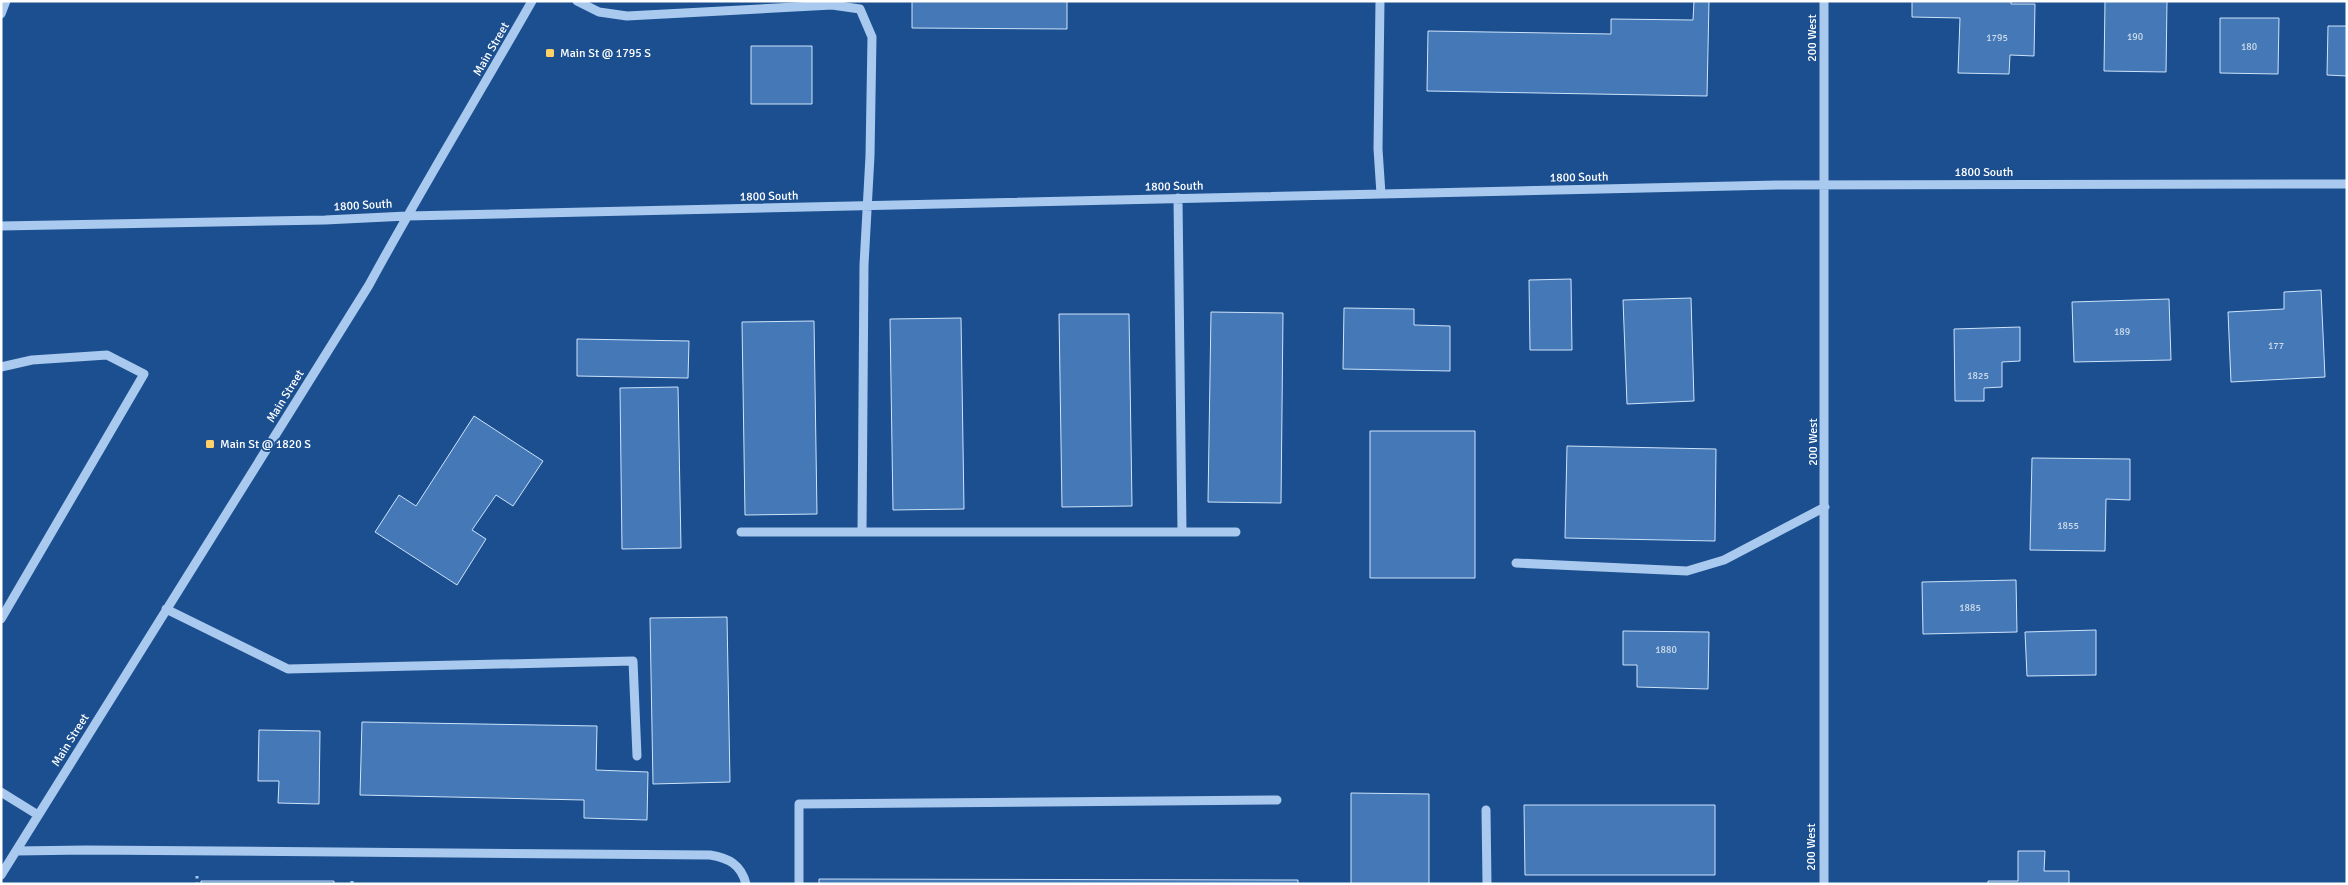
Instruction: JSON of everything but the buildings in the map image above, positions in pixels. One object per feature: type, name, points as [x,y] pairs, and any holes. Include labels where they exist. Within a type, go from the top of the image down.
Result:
[{"type":"street","points":[[1,14],[6,1]]},
{"type":"street","name":"Main Street","points":[[1,875],[364,294],[532,1]]},
{"type":"street","points":[[576,1],[599,12],[627,16],[832,5],[860,9],[872,37],[870,156],[864,265],[862,532]]},
{"type":"street","points":[[1380,1],[1378,149],[1381,194]]},
{"type":"street","name":"200 West","points":[[1824,1],[1824,884]]},
{"type":"street","name":"1800 South","points":[[1,226],[1824,184],[2347,184]]},
{"type":"street","points":[[1178,198],[1182,532]]},
{"type":"street","points":[[1,367],[32,360],[108,355],[144,374],[1,619]]},
{"type":"street","points":[[1516,563],[1687,570],[1724,560],[1825,507]]},
{"type":"street","points":[[741,532],[1236,532]]},
{"type":"street","points":[[166,610],[288,669],[633,660],[637,756]]},
{"type":"street","points":[[1,792],[38,815]]},
{"type":"street","points":[[799,884],[799,804],[1277,800]]},
{"type":"street","points":[[1486,810],[1487,884]]},
{"type":"street","points":[[16,851],[710,855],[724,857],[737,865],[746,884]]},
{"type":"place","name":"Main St @ 1795 S","points":[[550,53]]},
{"type":"place","name":"Main St @ 1820 S","points":[[210,444]]}]
